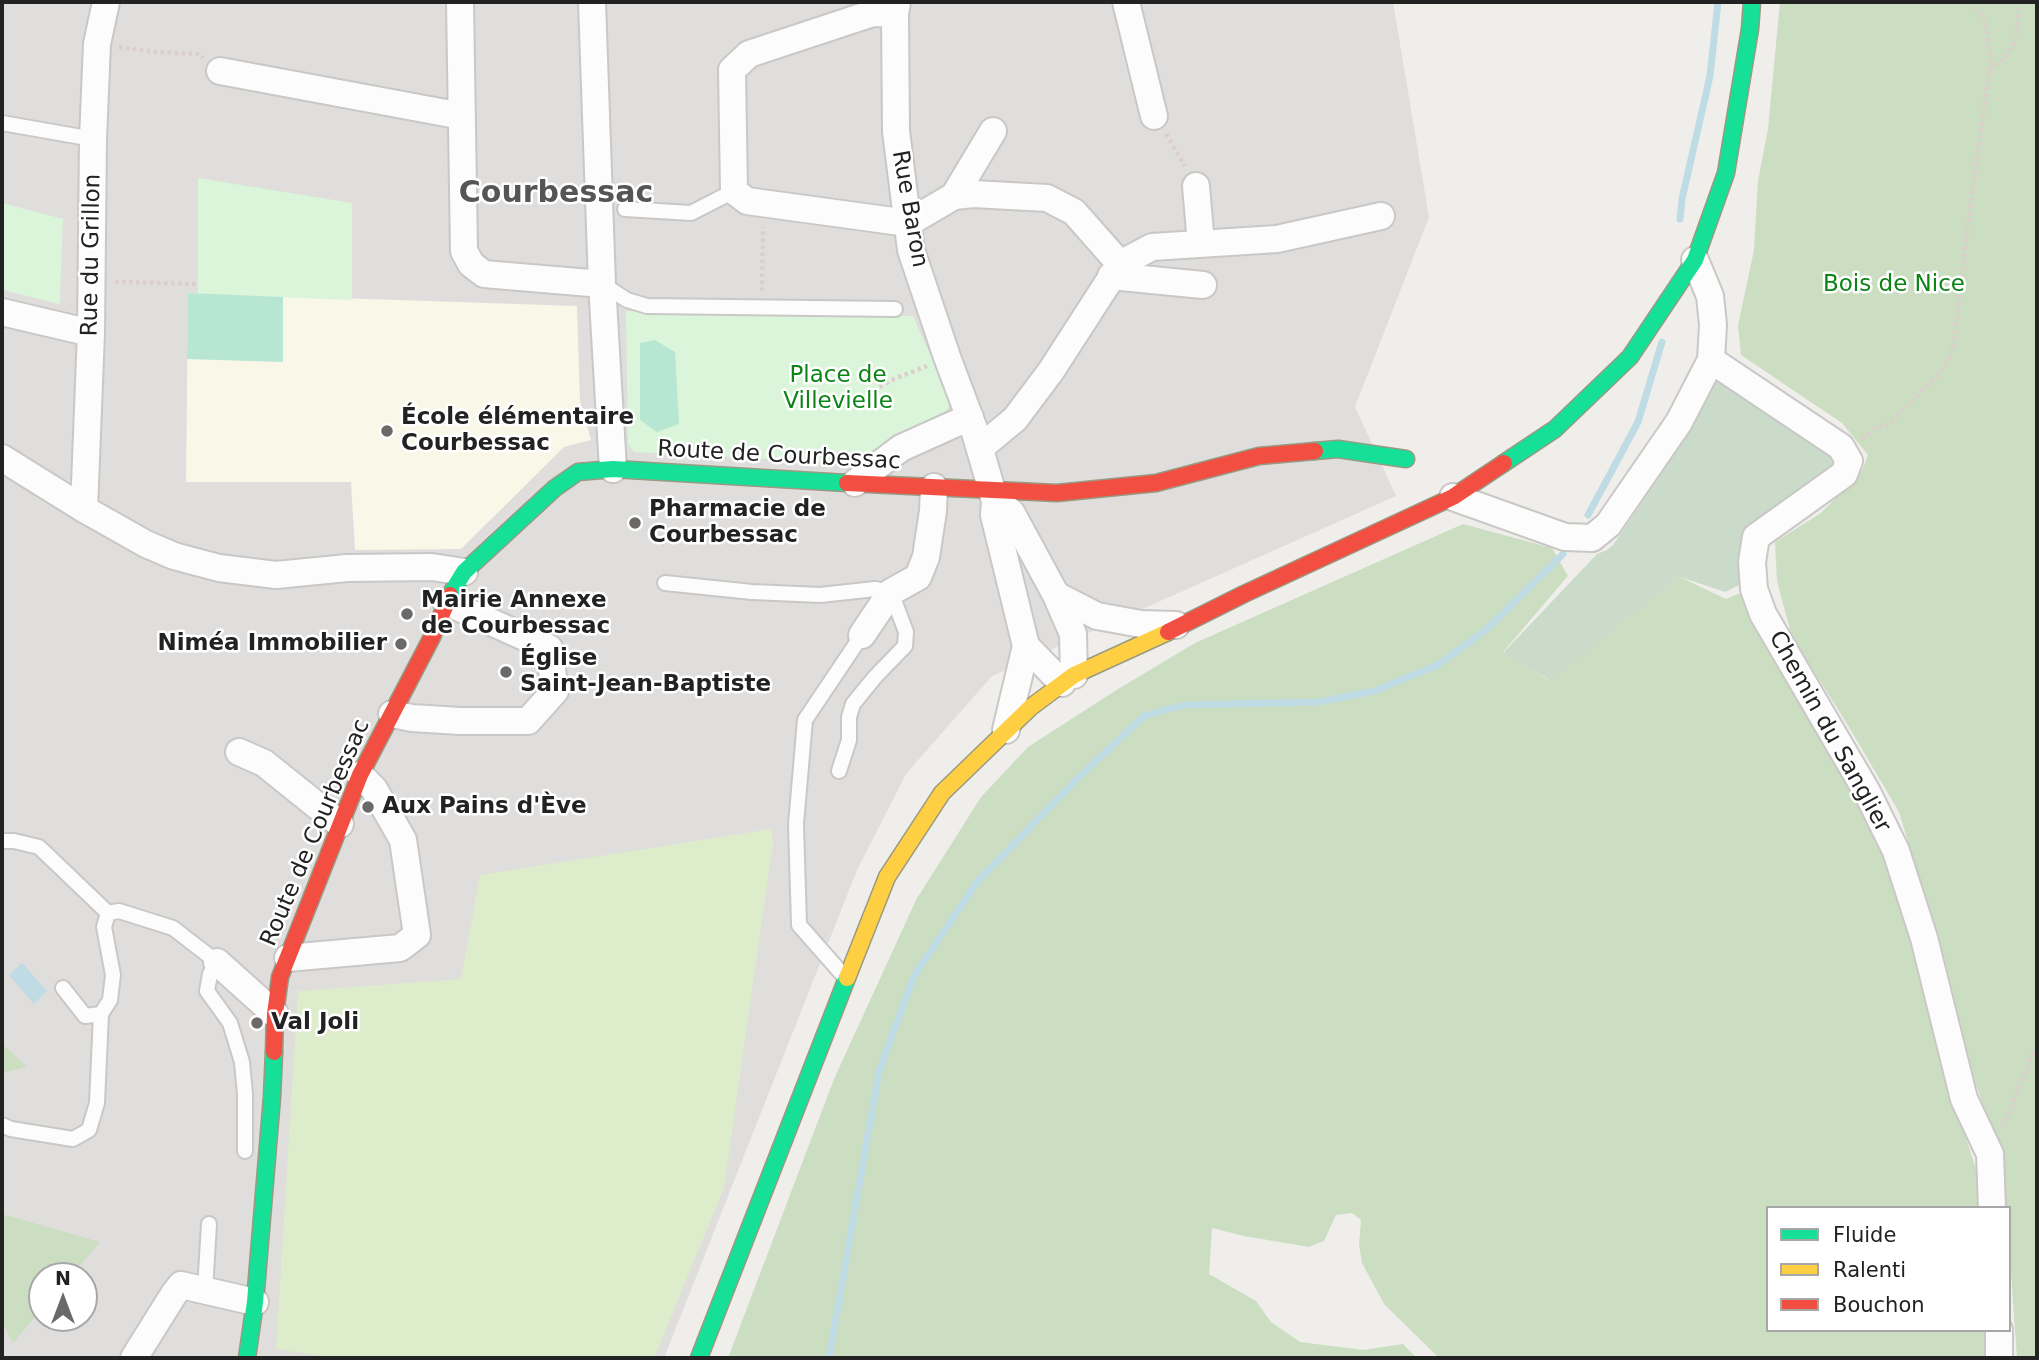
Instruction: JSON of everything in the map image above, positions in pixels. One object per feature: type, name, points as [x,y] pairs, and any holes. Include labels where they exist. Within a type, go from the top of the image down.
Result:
[{"type":"street","name":"Rue du Grillon","points":[[84,509],[97,44],[106,2]]},
{"type":"street","points":[[460,2],[464,251],[471,264],[484,274],[602,284]]},
{"type":"street","points":[[592,2],[612,469]]},
{"type":"street","points":[[1126,2],[1154,116]]},
{"type":"street","points":[[699,1358],[887,877],[942,793],[1031,707],[1068,679],[1453,497],[1555,429],[1630,357],[1695,260],[1726,173],[1752,2]]},
{"type":"street","points":[[896,8],[749,54],[732,70],[734,191],[747,201],[908,223],[954,196],[973,194],[1047,198],[1074,212],[1116,270],[1203,285]]},
{"type":"street","name":"Rue Baron","points":[[896,8],[896,131],[911,250],[970,417],[994,495],[994,515],[1026,646]]},
{"type":"street","points":[[220,71],[462,116]]},
{"type":"street","points":[[954,196],[993,131]]},
{"type":"street","points":[[1196,186],[1201,244]]},
{"type":"street","points":[[980,448],[1015,419],[1051,372],[1116,270],[1153,247],[1277,239],[1381,216]]},
{"type":"street","points":[[1453,497],[1565,537],[1592,538],[1608,525],[1679,422],[1712,360],[1710,296],[1695,260]]},
{"type":"street","points":[[2,312],[91,333]]},
{"type":"street","points":[[1712,360],[1842,446],[1846,455]]},
{"type":"street","points":[[855,484],[901,448],[970,417]]},
{"type":"street","name":"Route de Courbessac","points":[[249,1358],[280,976],[360,775],[432,636],[446,602],[464,572],[555,488],[578,472],[612,469],[934,487],[994,495],[1057,493],[1156,483],[1259,456],[1338,449],[1406,459]]},
{"type":"street","name":"Chemin du Sanglier","points":[[1846,455],[1849,461],[1844,474],[1756,537],[1752,562],[1754,589],[1763,614],[1867,792],[1896,851],[1924,938],[1964,1099],[1990,1154],[1992,1206]]},
{"type":"street","points":[[2,458],[146,544],[174,556],[219,568],[276,575],[347,568],[432,567],[464,572]]},
{"type":"street","points":[[862,635],[891,592],[918,578],[926,557],[934,487]]},
{"type":"street","points":[[994,495],[1011,512],[1056,595],[1073,634],[1068,679]]},
{"type":"street","points":[[1056,595],[1097,616],[1141,624],[1182,625]]},
{"type":"street","points":[[392,714],[460,721],[528,721],[555,691],[550,648],[446,602]]},
{"type":"street","points":[[1006,730],[1026,646],[1068,679]]},
{"type":"street","points":[[239,752],[264,762],[340,824]]},
{"type":"street","points":[[288,958],[400,948],[417,935],[403,840],[374,789],[360,775]]},
{"type":"street","points":[[217,962],[275,1014]]},
{"type":"street","points":[[134,1358],[181,1285],[255,1302]]},
{"type":"street","points":[[1999,1332],[1999,1358]]},
{"type":"lane","points":[[2,123],[93,139]]},
{"type":"lane","points":[[625,209],[691,213],[734,191]]},
{"type":"lane","points":[[602,284],[627,300],[647,306],[895,309]]},
{"type":"lane","points":[[665,583],[807,595],[875,589],[891,592],[906,632],[905,646],[853,704],[849,717],[849,740],[839,771]]},
{"type":"lane","points":[[847,980],[799,925],[796,824],[804,720],[862,635]]},
{"type":"lane","points":[[2,841],[14,841],[39,848],[108,913]]},
{"type":"lane","points":[[108,913],[119,911],[173,928],[217,962],[210,974],[207,991],[230,1023],[242,1062],[245,1151]]},
{"type":"lane","points":[[2,1125],[11,1129],[73,1139],[89,1130],[97,1103],[101,1014],[110,1000],[113,975],[104,927],[108,913]]},
{"type":"lane","points":[[64,988],[86,1016],[101,1014]]},
{"type":"lane","points":[[205,1290],[209,1224]]},
{"type":"path","points":[[1846,455],[1873,429],[1889,424],[1937,376],[1947,363],[1954,344],[1990,55],[1985,21],[1971,2]]},
{"type":"path","points":[[1989,70],[2005,58],[2015,42],[2020,2]]},
{"type":"path","points":[[97,44],[155,52],[198,54],[220,71]]},
{"type":"path","points":[[1154,116],[1196,186]]},
{"type":"path","points":[[762,264],[763,246]]},
{"type":"path","points":[[92,282],[198,284]]},
{"type":"path","points":[[861,397],[894,379],[947,357]]},
{"type":"path","points":[[1990,1154],[2037,1044]]},
{"type":"shaded area","points":[[2,2],[1393,2],[1429,217],[1355,407],[1396,496],[992,676],[906,774],[857,870],[664,1358],[2,1358]]},
{"type":"shaded area","points":[[2,133],[70,146],[65,177],[2,162]]},
{"type":"shaded area","points":[[63,219],[79,220],[78,298],[60,297]]},
{"type":"shaded area","points":[[188,293],[577,306],[580,401],[591,440],[564,447],[461,549],[355,550],[351,482],[186,482]]},
{"type":"green space","name":"Bois de Nice","points":[[1780,2],[2037,2],[2037,1358],[2017,1358],[2011,1272],[2011,1206],[2006,1206],[2001,1153],[1976,1085],[1937,937],[1899,812],[1792,637],[1777,581],[1775,542],[1821,513],[1862,471],[1868,455],[1842,423],[1741,355],[1738,325],[1754,250],[1758,181],[1768,129]]},
{"type":"green space","points":[[198,178],[352,203],[352,300],[198,294]]},
{"type":"green space","points":[[2,203],[63,219],[60,304],[2,290]]},
{"type":"green space","points":[[188,293],[283,297],[283,362],[187,359]]},
{"type":"green space","name":"Place de Villevielle","points":[[626,311],[913,316],[951,402],[946,411],[897,436],[859,464],[634,452],[628,444]]},
{"type":"green space","points":[[655,340],[675,352],[679,424],[657,432],[640,420],[640,343]]},
{"type":"green space","points":[[1719,374],[1834,454],[1833,472],[1744,540],[1748,581],[1725,592],[1680,577],[1551,681],[1503,653],[1597,554],[1613,545],[1693,426]]},
{"type":"green space","points":[[1463,524],[1552,548],[1568,576],[1503,652],[1550,681],[1680,577],[1726,599],[1745,591],[1863,813],[1907,910],[1960,1120],[1980,1181],[1981,1206],[1766,1206],[1766,1332],[1989,1332],[1990,1358],[1439,1358],[1384,1304],[1362,1263],[1359,1245],[1361,1220],[1352,1213],[1336,1215],[1324,1241],[1309,1247],[1212,1228],[1209,1274],[1256,1301],[1271,1322],[1300,1342],[1363,1350],[1403,1344],[1417,1358],[728,1358],[834,1079],[916,900],[981,797],[1028,747],[1195,643]]},
{"type":"green space","points":[[771,829],[773,842],[724,1188],[654,1358],[336,1358],[276,1349],[298,991],[461,979],[480,875]]},
{"type":"green space","points":[[2,1043],[27,1067],[2,1073]]},
{"type":"green space","points":[[2,1214],[100,1242],[83,1262],[28,1262],[28,1325],[13,1343],[2,1322]]},
{"type":"water","points":[[22,963],[47,991],[34,1004],[9,975]]},
{"type":"waterway","points":[[1680,219],[1682,199],[1710,76],[1718,2]]},
{"type":"waterway","points":[[1588,515],[1638,422],[1662,342]]},
{"type":"waterway","points":[[829,1358],[879,1071],[914,976],[977,882],[1079,777],[1144,716],[1184,705],[1319,702],[1374,691],[1438,665],[1488,628],[1563,554]]},
{"type":"traffic: fast","points":[[1504,463],[1555,429],[1630,357],[1695,260],[1726,173],[1752,2]]},
{"type":"traffic: fast","points":[[1315,451],[1338,449],[1406,459]]},
{"type":"traffic: fast","points":[[450,595],[464,572],[555,488],[578,472],[613,469],[847,483]]},
{"type":"traffic: fast","points":[[699,1358],[847,978]]},
{"type":"traffic: fast","points":[[247,1358],[255,1302],[274,1052]]},
{"type":"traffic: slow","points":[[847,978],[887,877],[942,793],[1031,707],[1074,675],[1168,632]]},
{"type":"traffic: jam","points":[[847,483],[1057,493],[1156,483],[1259,456],[1315,451]]},
{"type":"traffic: jam","points":[[1168,632],[1453,497],[1504,463]]},
{"type":"traffic: jam","points":[[274,1052],[280,977],[360,775],[432,637],[450,595]]},
{"type":"place","name":"École élémentaire Courbessac","points":[[387,431]]},
{"type":"place","name":"Pharmacie de Courbessac","points":[[635,523]]},
{"type":"place","name":"Mairie Annexe de Courbessac","points":[[407,614]]},
{"type":"place","name":"Niméa Immobilier","points":[[401,644]]},
{"type":"place","name":"Église Saint-Jean-Baptiste","points":[[506,672]]},
{"type":"place","name":"Aux Pains d'Ève","points":[[368,807]]},
{"type":"place","name":"Val Joli","points":[[257,1023]]},
{"type":"district","name":"Courbessac","points":[[556,194]]}]
